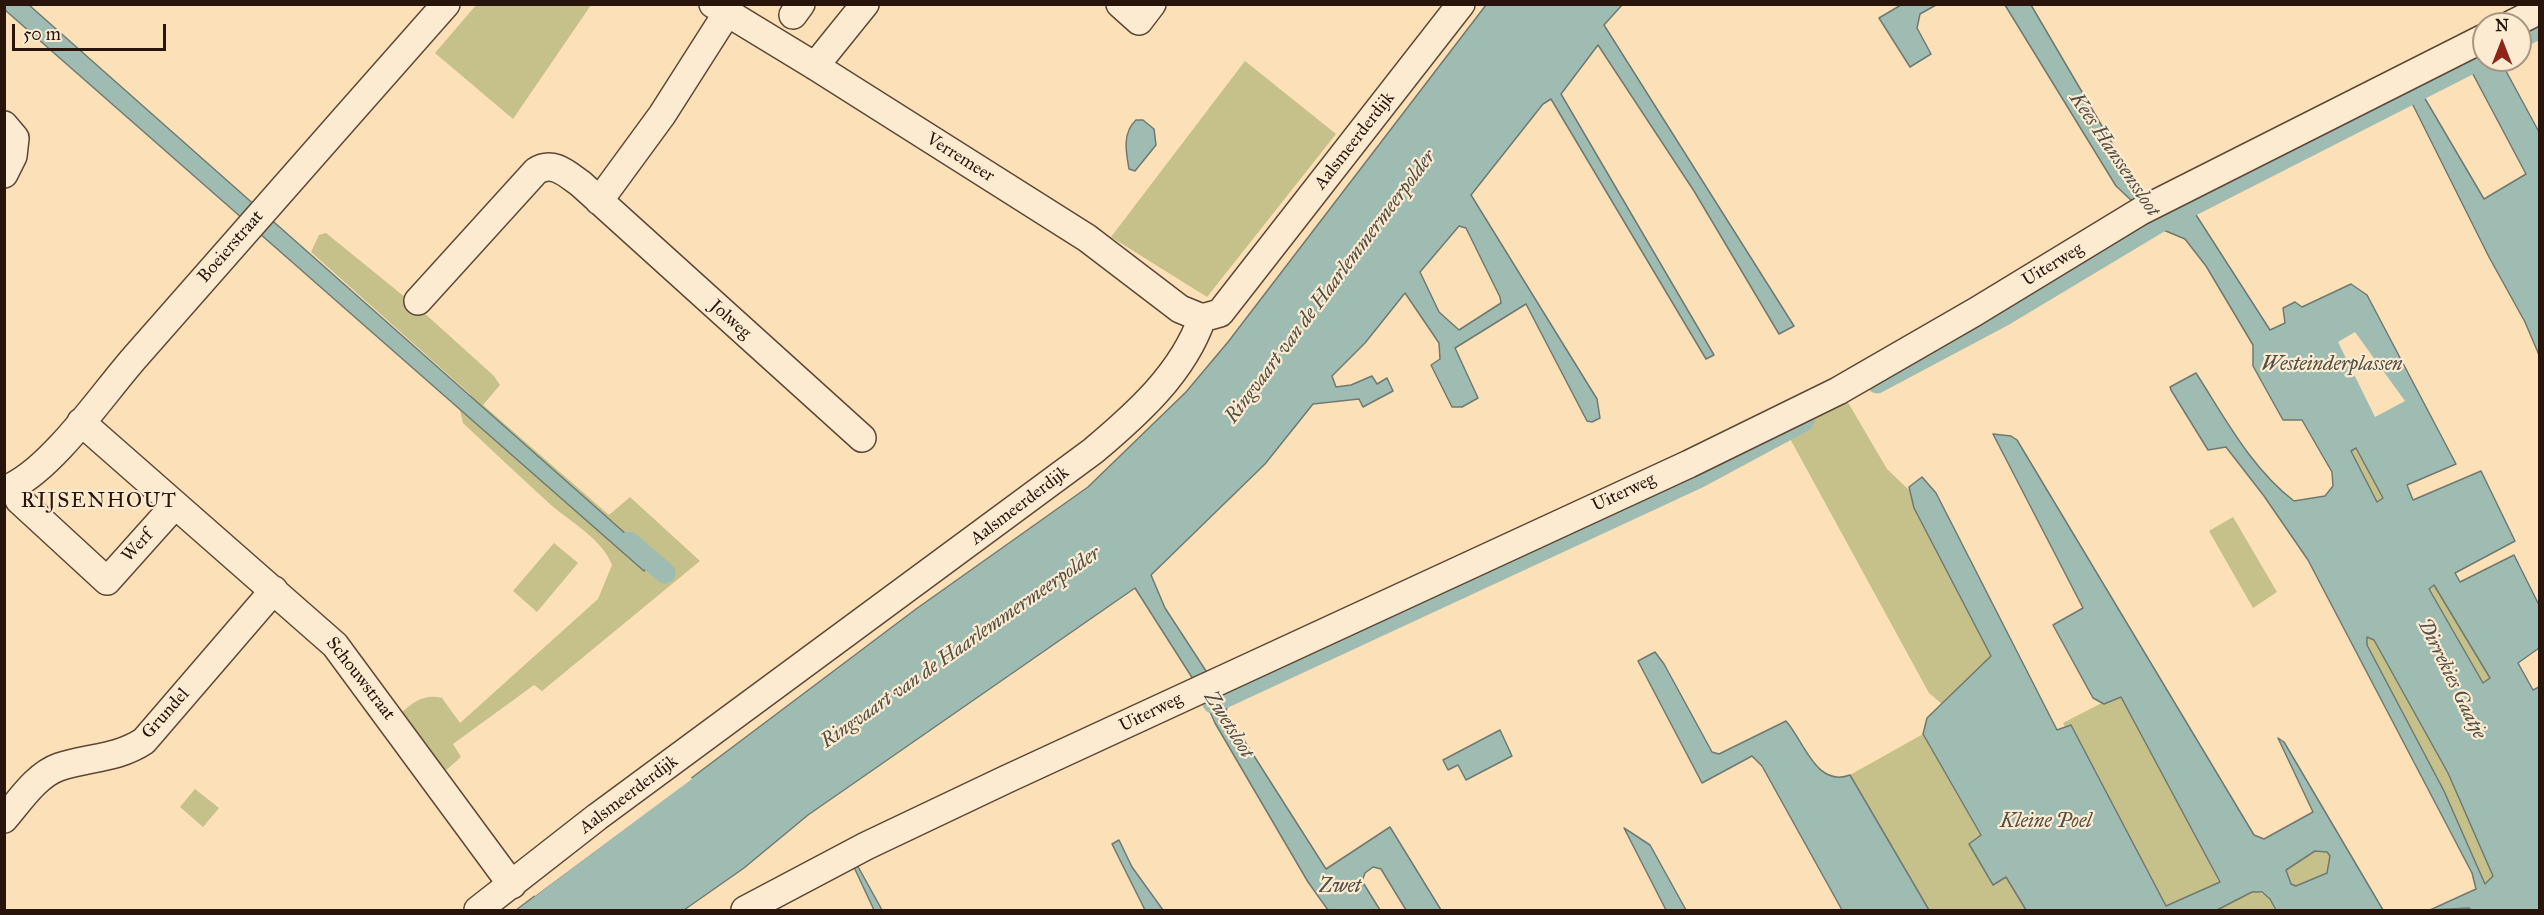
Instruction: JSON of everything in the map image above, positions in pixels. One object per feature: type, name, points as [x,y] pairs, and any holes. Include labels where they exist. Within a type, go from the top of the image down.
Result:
[{"type":"street","name":"Boeierstraat","points":[[9,485],[29,478],[42,465],[446,4]]},
{"type":"street","points":[[816,66],[865,4]]},
{"type":"street","points":[[1120,4],[1139,21],[1152,4]]},
{"type":"street","name":"Aalsmeerderdijk","points":[[478,910],[597,817],[1093,451],[1120,428],[1174,372],[1193,344],[1202,318],[1220,313],[1461,4]]},
{"type":"street","points":[[599,201],[662,115],[720,9]]},
{"type":"street","name":"Verremeer","points":[[720,9],[816,66],[1087,238],[1180,309],[1202,318]]},
{"type":"street","name":"Uiterweg","points":[[745,910],[866,846],[1206,685],[1678,468],[1838,391],[1976,312],[2147,207],[2472,44]]},
{"type":"street","points":[[4,124],[15,138],[13,156],[4,174]]},
{"type":"street","name":"Jolweg","points":[[418,301],[543,167],[558,168],[599,201],[862,438]]},
{"type":"street","points":[[81,422],[175,505]]},
{"type":"street","name":"Werf","points":[[9,485],[19,500],[107,581],[175,505]]},
{"type":"street","name":"Schouwstraat","points":[[175,505],[335,645],[353,666],[512,885]]},
{"type":"street","name":"Grundel","points":[[4,819],[40,778],[57,767],[128,751],[144,741],[274,590]]},
{"type":"shaded area","points":[[477,4],[591,5],[513,119],[435,53]]},
{"type":"shaded area","points":[[1245,61],[1336,134],[1207,297],[1111,237]]},
{"type":"shaded area","points":[[326,233],[422,311],[494,376],[500,385],[483,405],[609,515],[630,497],[700,561],[542,691],[534,685],[453,744],[461,757],[444,772],[401,713],[420,700],[430,697],[442,698],[460,723],[598,599],[612,565],[601,547],[586,532],[551,505],[463,423],[460,410],[471,395],[311,252],[319,235]]},
{"type":"shaded area","points":[[1843,394],[1887,469],[1909,490],[1914,508],[1991,656],[1942,704],[1929,693],[1782,424]]},
{"type":"shaded area","points":[[2356,448],[2384,498],[2377,502],[2351,450]]},
{"type":"shaded area","points":[[2233,517],[2277,592],[2253,608],[2209,531]]},
{"type":"shaded area","points":[[554,543],[578,563],[537,612],[513,591]]},
{"type":"shaded area","points":[[2435,585],[2490,678],[2483,684],[2429,589]]},
{"type":"shaded area","points":[[2367,637],[2374,640],[2448,773],[2494,876],[2485,885],[2444,791],[2367,645]]},
{"type":"shaded area","points":[[2121,693],[2219,882],[2161,910],[2063,723]]},
{"type":"shaded area","points":[[1923,734],[1981,836],[1969,845],[1992,885],[2006,876],[2026,910],[1929,910],[1850,775]]},
{"type":"shaded area","points":[[195,789],[219,808],[203,827],[180,807]]},
{"type":"shaded area","points":[[2315,851],[2327,852],[2330,856],[2327,873],[2296,886],[2291,884],[2286,870]]},
{"type":"shaded area","points":[[2252,892],[2267,896],[2276,910],[2217,910]]},
{"type":"water","points":[[5,5],[29,5],[653,558],[644,571],[5,10]]},
{"type":"water","name":"Ringvaart van de Haarlemmermeerpolder","points":[[1486,5],[1622,5],[1604,25],[1794,326],[1779,334],[1694,191],[1598,45],[1561,94],[1714,355],[1706,359],[1551,99],[1543,104],[1471,195],[1597,399],[1600,418],[1592,422],[1587,421],[1526,304],[1455,348],[1478,398],[1462,407],[1452,407],[1431,365],[1440,359],[1439,343],[1405,293],[1365,343],[1332,376],[1336,387],[1351,385],[1372,376],[1377,384],[1387,378],[1393,391],[1363,407],[1359,399],[1313,404],[1265,464],[1151,575],[1165,608],[1208,674],[1193,679],[1135,588],[808,815],[744,868],[684,910],[516,910],[916,609],[1088,487],[1186,392],[1228,342]],"holes":[[[1459,226],[1466,228],[1501,303],[1459,330],[1439,312],[1420,272]]]},
{"type":"water","points":[[1901,5],[1936,5],[1920,14],[1917,28],[1931,54],[1910,67],[1879,18]]},
{"type":"water","name":"Kees Hanssenssloot","points":[[2005,5],[2031,5],[2143,196],[2133,202],[2116,186]]},
{"type":"water","points":[[2472,58],[2472,72],[2506,72],[2539,132],[2539,355],[2525,322],[2489,257],[2406,91],[2417,85],[2484,199],[2526,174],[2466,61]]},
{"type":"water","points":[[1136,120],[1143,120],[1154,129],[1156,145],[1135,171],[1129,169],[1126,143],[1129,131]]},
{"type":"water","name":"Westeinderplassen","points":[[2189,204],[2270,330],[2285,323],[2283,308],[2295,302],[2302,307],[2351,284],[2367,295],[2456,464],[2407,485],[2413,500],[2481,471],[2515,541],[2455,573],[2460,582],[2514,555],[2539,605],[2539,648],[2518,663],[2533,690],[2539,687],[2539,910],[2471,910],[2469,908],[2430,910],[2476,889],[2472,873],[2308,560],[2264,496],[2226,447],[2208,450],[2170,387],[2196,373],[2228,425],[2252,458],[2294,501],[2325,496],[2333,486],[2332,472],[2302,420],[2283,420],[2253,366],[2253,345],[2206,266],[2185,239],[2149,224],[2163,213]],"holes":[[[2356,448],[2383,498],[2377,502],[2351,451]],[[2434,585],[2490,678],[2483,683],[2429,589]],[[2367,637],[2374,640],[2448,773],[2493,876],[2485,884],[2444,791],[2367,645]]]},
{"type":"water","name":"Kleine Poel","points":[[1993,434],[2011,436],[2017,440],[2254,835],[2264,839],[2313,812],[2278,738],[2284,742],[2383,910],[2276,910],[2270,899],[2262,892],[2252,892],[2217,910],[2026,910],[2006,877],[1993,885],[1969,844],[1981,835],[1923,734],[1927,718],[1991,656],[1914,508],[1909,487],[1922,477],[1936,493],[2057,730],[2071,725],[2166,906],[2220,882],[2121,697],[2104,704],[2093,698],[2053,625],[2083,608]],"holes":[[[2315,851],[2327,852],[2330,856],[2327,873],[2296,886],[2291,884],[2286,870]]]},
{"type":"water","points":[[1655,652],[1664,664],[1712,752],[1719,754],[1786,721],[1820,769],[1828,775],[1838,777],[1850,775],[1929,910],[1842,910],[1762,766],[1752,756],[1702,783],[1638,661]]},
{"type":"water","name":"Zwet","points":[[1220,688],[1228,701],[1226,712],[1326,869],[1390,827],[1441,910],[1406,910],[1381,869],[1373,867],[1365,873],[1362,881],[1380,910],[1328,910],[1308,882],[1215,723],[1203,696]]},
{"type":"water","points":[[1500,730],[1512,756],[1466,780],[1458,765],[1448,770],[1443,760]]},
{"type":"water","points":[[1624,828],[1650,845],[1686,910],[1666,910]]},
{"type":"water","points":[[1119,840],[1132,867],[1163,910],[1145,910],[1112,844]]},
{"type":"water","points":[[856,863],[882,910],[874,910],[853,865]]},
{"type":"pier","points":[[2355,332],[2405,401],[2375,417],[2338,342]]},
{"type":"pier","points":[[690,776],[692,779],[535,896],[533,894]]},
{"type":"waterway","points":[[2532,32],[2540,28]]},
{"type":"waterway","name":"Kees Hanssenssloot","points":[[1877,383],[2003,316],[2158,223],[2472,63]]},
{"type":"waterway","name":"Zwetsloot","points":[[1213,703],[1698,478],[1804,421]]},
{"type":"waterway","points":[[629,542],[665,573]]},
{"type":"district","name":"RIJSENHOUT","points":[[99,502]]},
{"type":"water label","name":"Dirrekies Gaatje","points":[[2451,679]]}]
